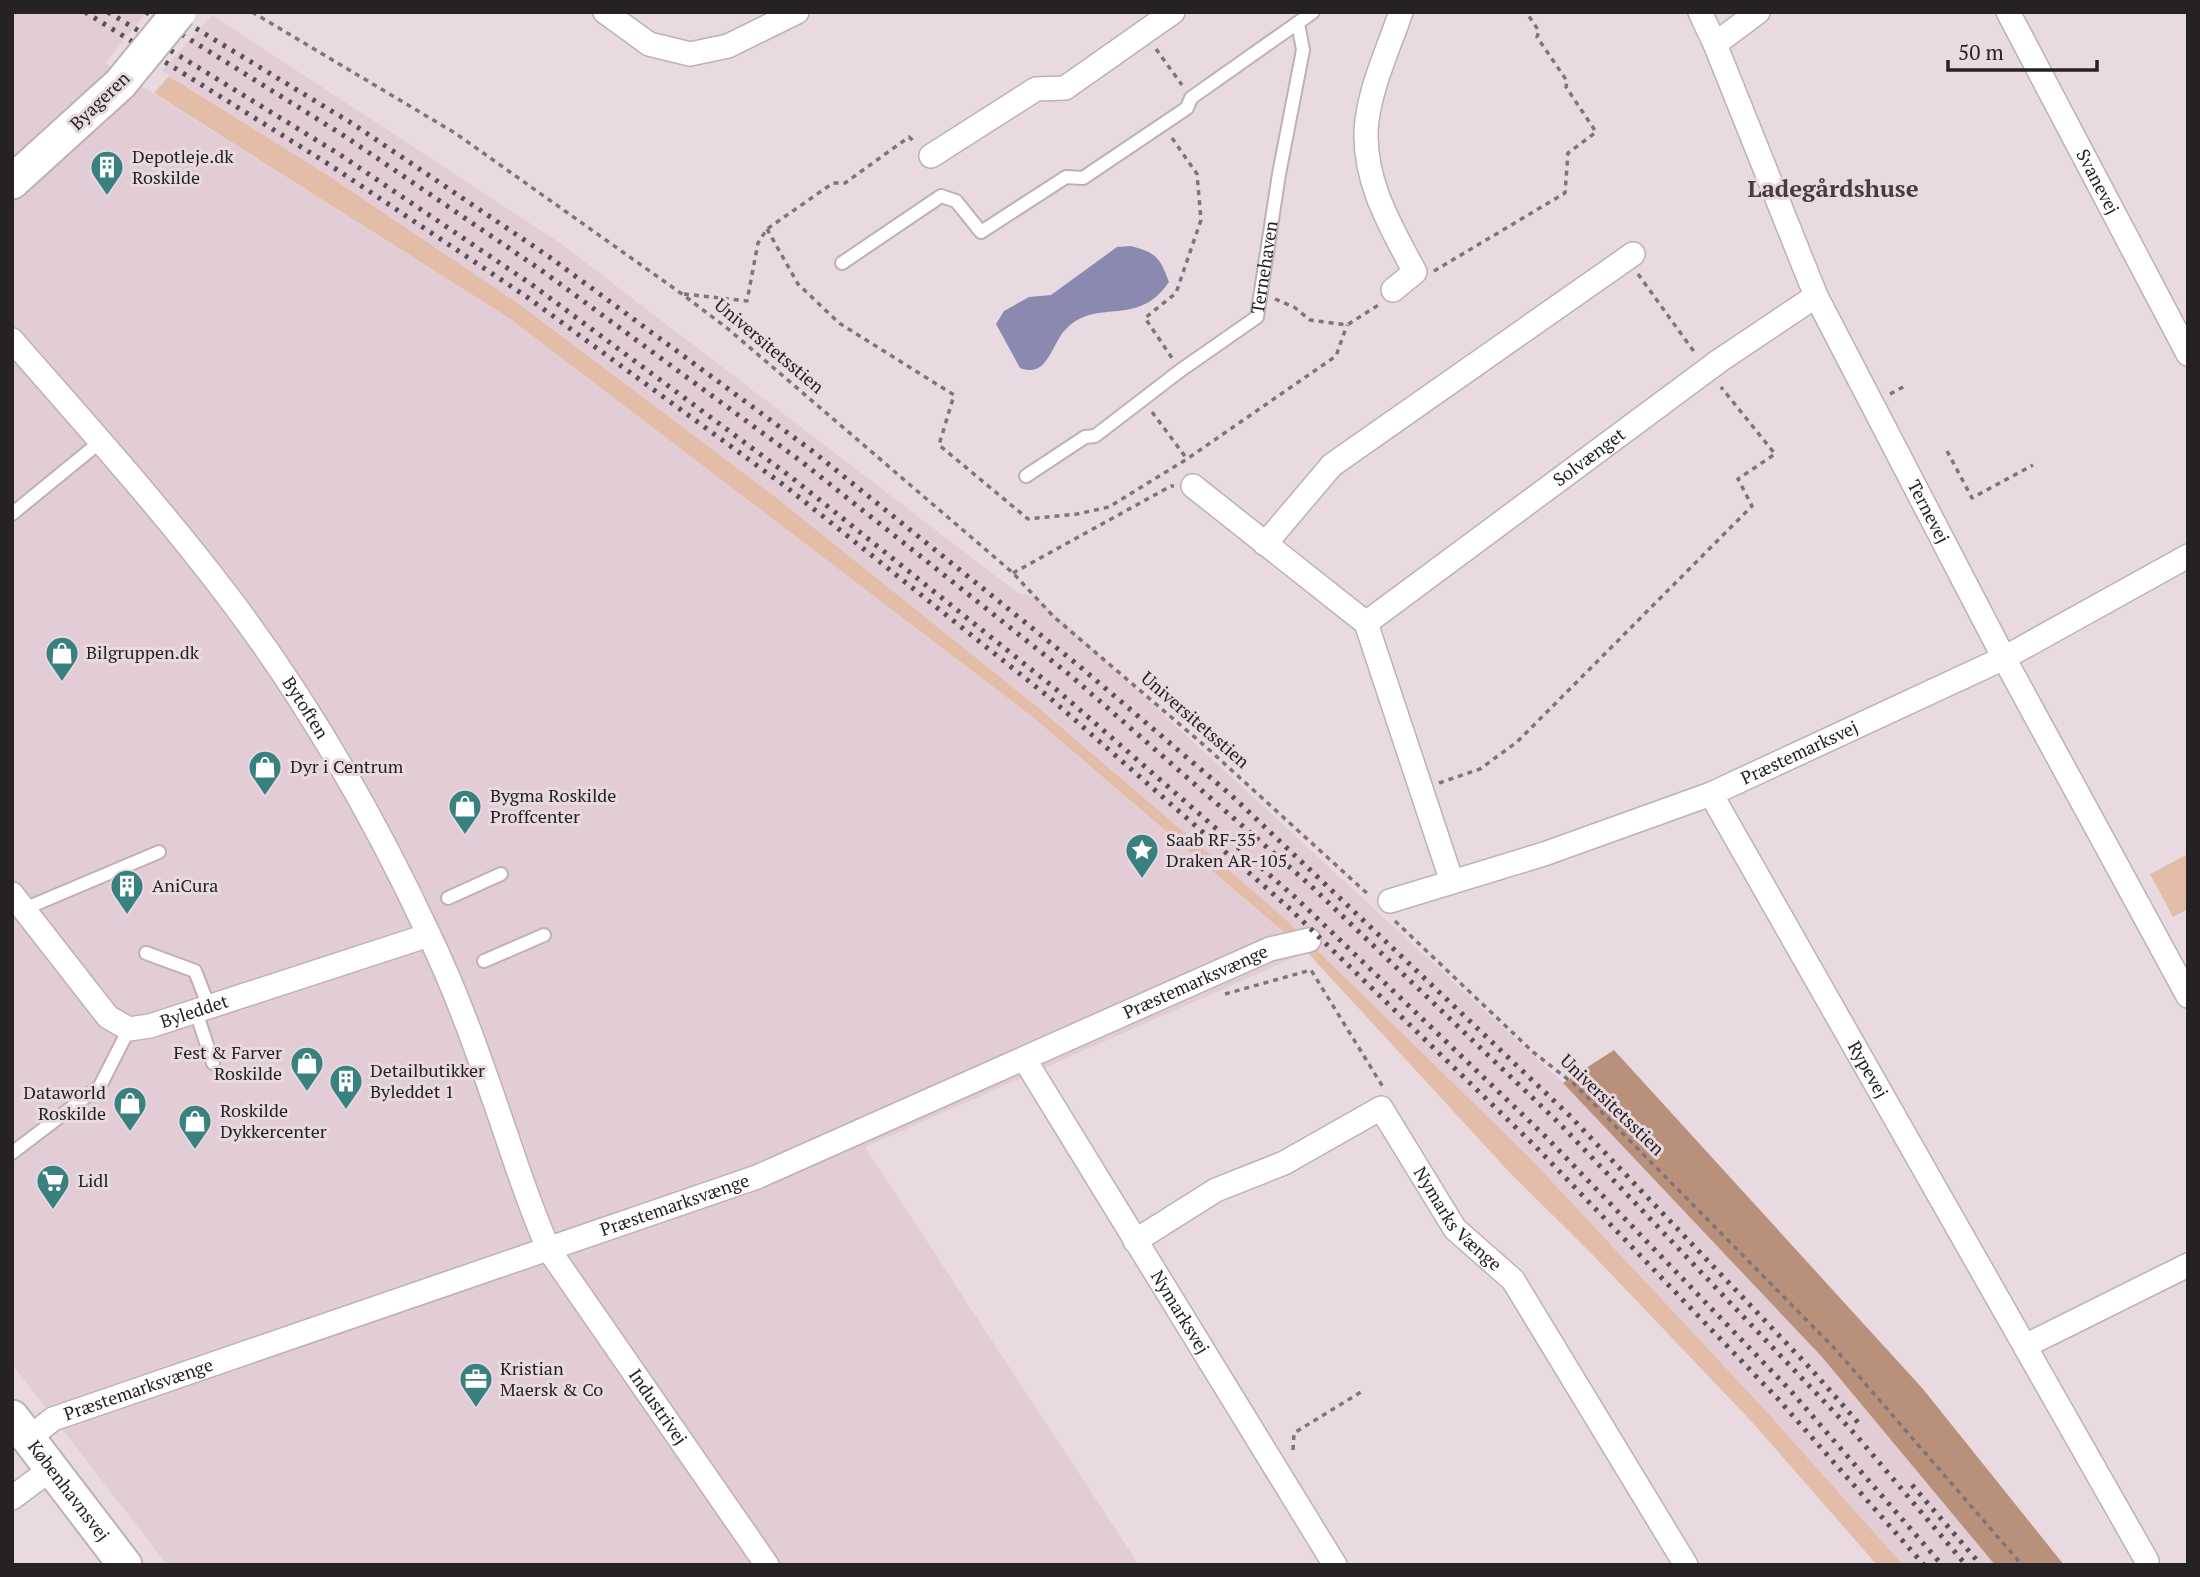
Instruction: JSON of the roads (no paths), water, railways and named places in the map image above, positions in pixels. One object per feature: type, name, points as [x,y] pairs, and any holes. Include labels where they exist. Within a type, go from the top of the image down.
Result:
[{"type":"street","name":"Byageren","points":[[12,182],[120,84],[179,12]]},
{"type":"street","points":[[605,12],[649,44],[690,54],[728,46],[797,12]]},
{"type":"street","points":[[931,156],[1036,89],[1065,88],[1173,12]]},
{"type":"street","points":[[1393,290],[1415,272],[1384,215],[1369,170],[1367,122],[1376,82],[1401,12]]},
{"type":"street","name":"Ternevej","points":[[1700,12],[1816,296],[2004,658],[2188,996]]},
{"type":"street","points":[[1715,44],[1758,12]]},
{"type":"street","name":"Svanevej","points":[[2008,12],[2188,354]]},
{"type":"street","points":[[1265,544],[1332,465],[1630,256]]},
{"type":"street","name":"Solvænget","points":[[1366,623],[1707,370],[1816,296]]},
{"type":"street","name":"Bytoften","points":[[12,340],[230,598],[279,666],[378,831],[429,935],[469,1027],[535,1219],[549,1250]]},
{"type":"street","points":[[1193,486],[1366,623],[1452,883]]},
{"type":"street","name":"Præstemarksvej","points":[[1385,906],[1544,855],[1711,794],[2004,658],[2188,556]]},
{"type":"street","name":"Rypevej","points":[[1711,794],[2147,1561]]},
{"type":"street","points":[[18,902],[108,1017],[129,1028]]},
{"type":"street","name":"Byleddet","points":[[129,1028],[150,1026],[429,935]]},
{"type":"street","name":"Præstemarksvænge","points":[[21,1427],[53,1419],[757,1177],[1270,949],[1308,940]]},
{"type":"street","name":"Nymarksvej","points":[[1025,1060],[1335,1565]]},
{"type":"street","name":"Nymarks Vænge","points":[[1135,1241],[1216,1190],[1284,1163],[1381,1108],[1455,1229],[1513,1280],[1686,1565]]},
{"type":"street","name":"Industrivej","points":[[549,1250],[767,1565]]},
{"type":"street","points":[[2025,1346],[2188,1265]]},
{"type":"street","name":"Københavnsvej","points":[[21,1427],[125,1565]]},
{"type":"street","points":[[12,1498],[51,1469]]},
{"type":"lane","points":[[842,263],[941,196],[956,201],[981,232],[1066,177],[1083,178],[1187,108],[1191,99],[1313,12]]},
{"type":"lane","name":"Ternehaven","points":[[1026,476],[1085,437],[1095,436],[1181,370],[1257,317],[1279,174],[1303,50],[1298,23]]},
{"type":"lane","points":[[12,514],[100,442]]},
{"type":"lane","points":[[18,902],[159,852]]},
{"type":"lane","points":[[448,898],[501,874]]},
{"type":"lane","points":[[484,961],[544,935]]},
{"type":"lane","points":[[146,953],[195,971],[213,1063]]},
{"type":"lane","points":[[12,1153],[100,1086],[129,1028]]},
{"type":"water","points":[[1131,246],[1152,254],[1163,267],[1169,282],[1157,296],[1132,309],[1092,314],[1080,319],[1062,334],[1043,364],[1030,370],[1020,368],[996,324],[1004,311],[1029,297],[1051,295],[1117,247]]},
{"type":"railway","points":[[85,12],[330,165],[527,297],[785,486],[1050,698],[1288,907],[1536,1147],[1779,1400],[1924,1565]]},
{"type":"railway","points":[[108,12],[339,154],[531,284],[791,477],[1057,690],[1296,898],[1547,1138],[1789,1389],[1942,1565]]},
{"type":"railway","points":[[146,12],[346,137],[541,270],[802,462],[1071,676],[1310,885],[1560,1124],[1855,1434],[1966,1565]]},
{"type":"railway","points":[[169,12],[353,124],[548,256],[811,450],[1078,665],[1231,795],[1569,1115],[1811,1369],[1862,1427]]},
{"type":"railway","points":[[1912,1485],[1981,1565]]},
{"type":"place","name":"Depotleje.dk Roskilde","points":[[107,197]]},
{"type":"place","name":"Bilgruppen.dk","points":[[62,683]]},
{"type":"place","name":"Dyr i Centrum","points":[[265,797]]},
{"type":"place","name":"Bygma Roskilde Proffcenter","points":[[465,836]]},
{"type":"place","name":"Saab RF-35 Draken AR-105","points":[[1142,880]]},
{"type":"place","name":"AniCura","points":[[127,916]]},
{"type":"place","name":"Fest & Farver Roskilde","points":[[307,1093]]},
{"type":"place","name":"Detailbutikker Byleddet 1","points":[[346,1111]]},
{"type":"place","name":"Dataworld Roskilde","points":[[130,1133]]},
{"type":"place","name":"Roskilde Dykkercenter","points":[[195,1151]]},
{"type":"place","name":"Lidl","points":[[53,1211]]},
{"type":"place","name":"Kristian Maersk & Co","points":[[476,1409]]},
{"type":"district","name":"Ladegårdshuse","points":[[1833,189]]}]
